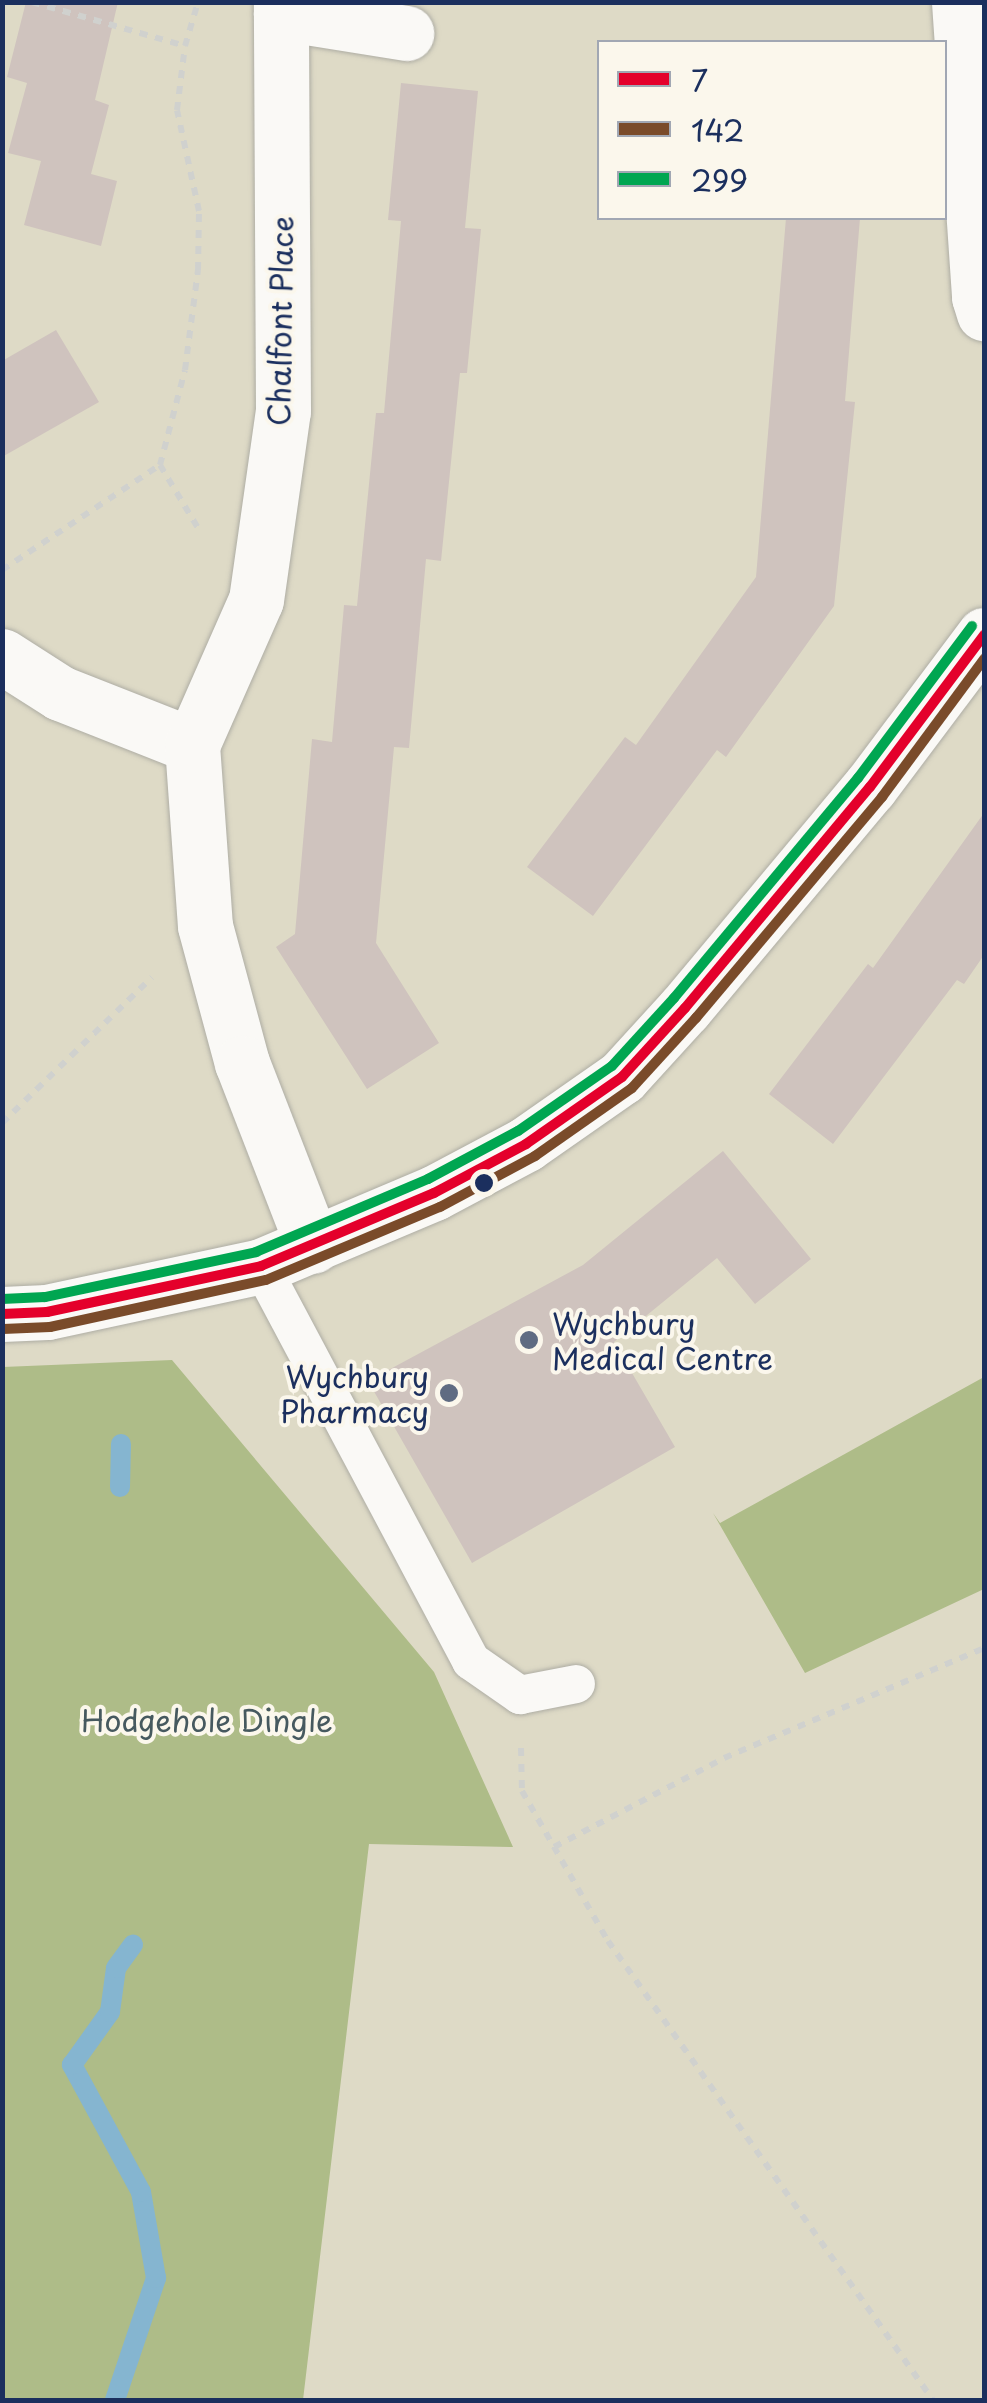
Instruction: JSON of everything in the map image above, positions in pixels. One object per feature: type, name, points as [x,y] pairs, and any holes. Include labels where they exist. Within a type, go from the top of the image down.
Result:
[{"type":"street","points":[[960,2],[979,297],[984,313]]},
{"type":"street","points":[[281,8],[406,33]]},
{"type":"street","name":"Chalfont Place","points":[[281,8],[283,411],[250,614],[192,745],[205,926],[242,1063],[312,1246]]},
{"type":"street","points":[[2,1314],[48,1312],[262,1266],[434,1193],[526,1144],[622,1076],[685,1008],[870,787],[984,635]]},
{"type":"street","points":[[2,656],[60,692],[192,745]]},
{"type":"lane","points":[[262,1266],[471,1661],[520,1695],[576,1684]]},
{"type":"path","points":[[32,2],[186,46]]},
{"type":"path","points":[[2,570],[160,465],[185,370],[198,270],[200,210],[177,110],[186,46],[198,2]]},
{"type":"path","points":[[160,465],[250,614]]},
{"type":"path","points":[[2,1123],[205,926]]},
{"type":"path","points":[[554,1847],[724,1758],[984,1648]]},
{"type":"path","points":[[520,1695],[522,1791],[608,1942],[933,2400]]},
{"type":"green space","name":"Hodgehole Dingle","points":[[172,1360],[434,1672],[513,1847],[369,1844],[303,2400],[3,2400],[3,1367]]},
{"type":"green space","points":[[984,1377],[984,1589],[805,1673],[713,1513],[720,1523]]},
{"type":"building","points":[[26,2],[118,2],[95,100],[109,105],[91,174],[117,181],[101,246],[24,225],[41,161],[8,153],[27,83],[7,77]]},
{"type":"building","points":[[401,83],[478,91],[465,228],[481,229],[467,373],[460,373],[441,561],[426,559],[409,748],[394,747],[376,943],[439,1043],[367,1089],[276,947],[295,934],[312,739],[332,742],[344,605],[357,606],[376,413],[384,413],[401,221],[388,220]]},
{"type":"building","points":[[786,220],[860,220],[845,401],[855,402],[834,606],[726,757],[717,750],[593,916],[527,867],[625,737],[636,745],[756,577]]},
{"type":"building","points":[[56,330],[99,402],[2,457],[2,361]]},
{"type":"building","points":[[984,813],[984,955],[964,984],[957,980],[833,1144],[769,1094],[868,964],[873,968]]},
{"type":"building","points":[[723,1151],[811,1259],[755,1304],[717,1258],[614,1342],[675,1447],[472,1563],[368,1381],[583,1265]]},
{"type":"waterway","points":[[120,1487],[121,1444]]},
{"type":"waterway","points":[[115,2400],[156,2278],[141,2192],[72,2065],[110,2012],[116,1968],[133,1945]]},
{"type":"transit line","name":"299","points":[[2,1299],[45,1297],[256,1252],[428,1179],[518,1131],[612,1066],[858,778],[972,626]]},
{"type":"transit line","name":"7","points":[[2,1314],[47,1312],[261,1266],[434,1193],[526,1144],[622,1077],[685,1008],[870,787],[984,635]]},
{"type":"transit line","name":"142","points":[[3,1329],[50,1327],[266,1280],[440,1207],[535,1156],[632,1088],[696,1018],[882,797],[984,659]]},
{"type":"place","name":"Wychbury Medical Centre","points":[[529,1340]]},
{"type":"place","name":"Wychbury Pharmacy","points":[[449,1393]]}]
